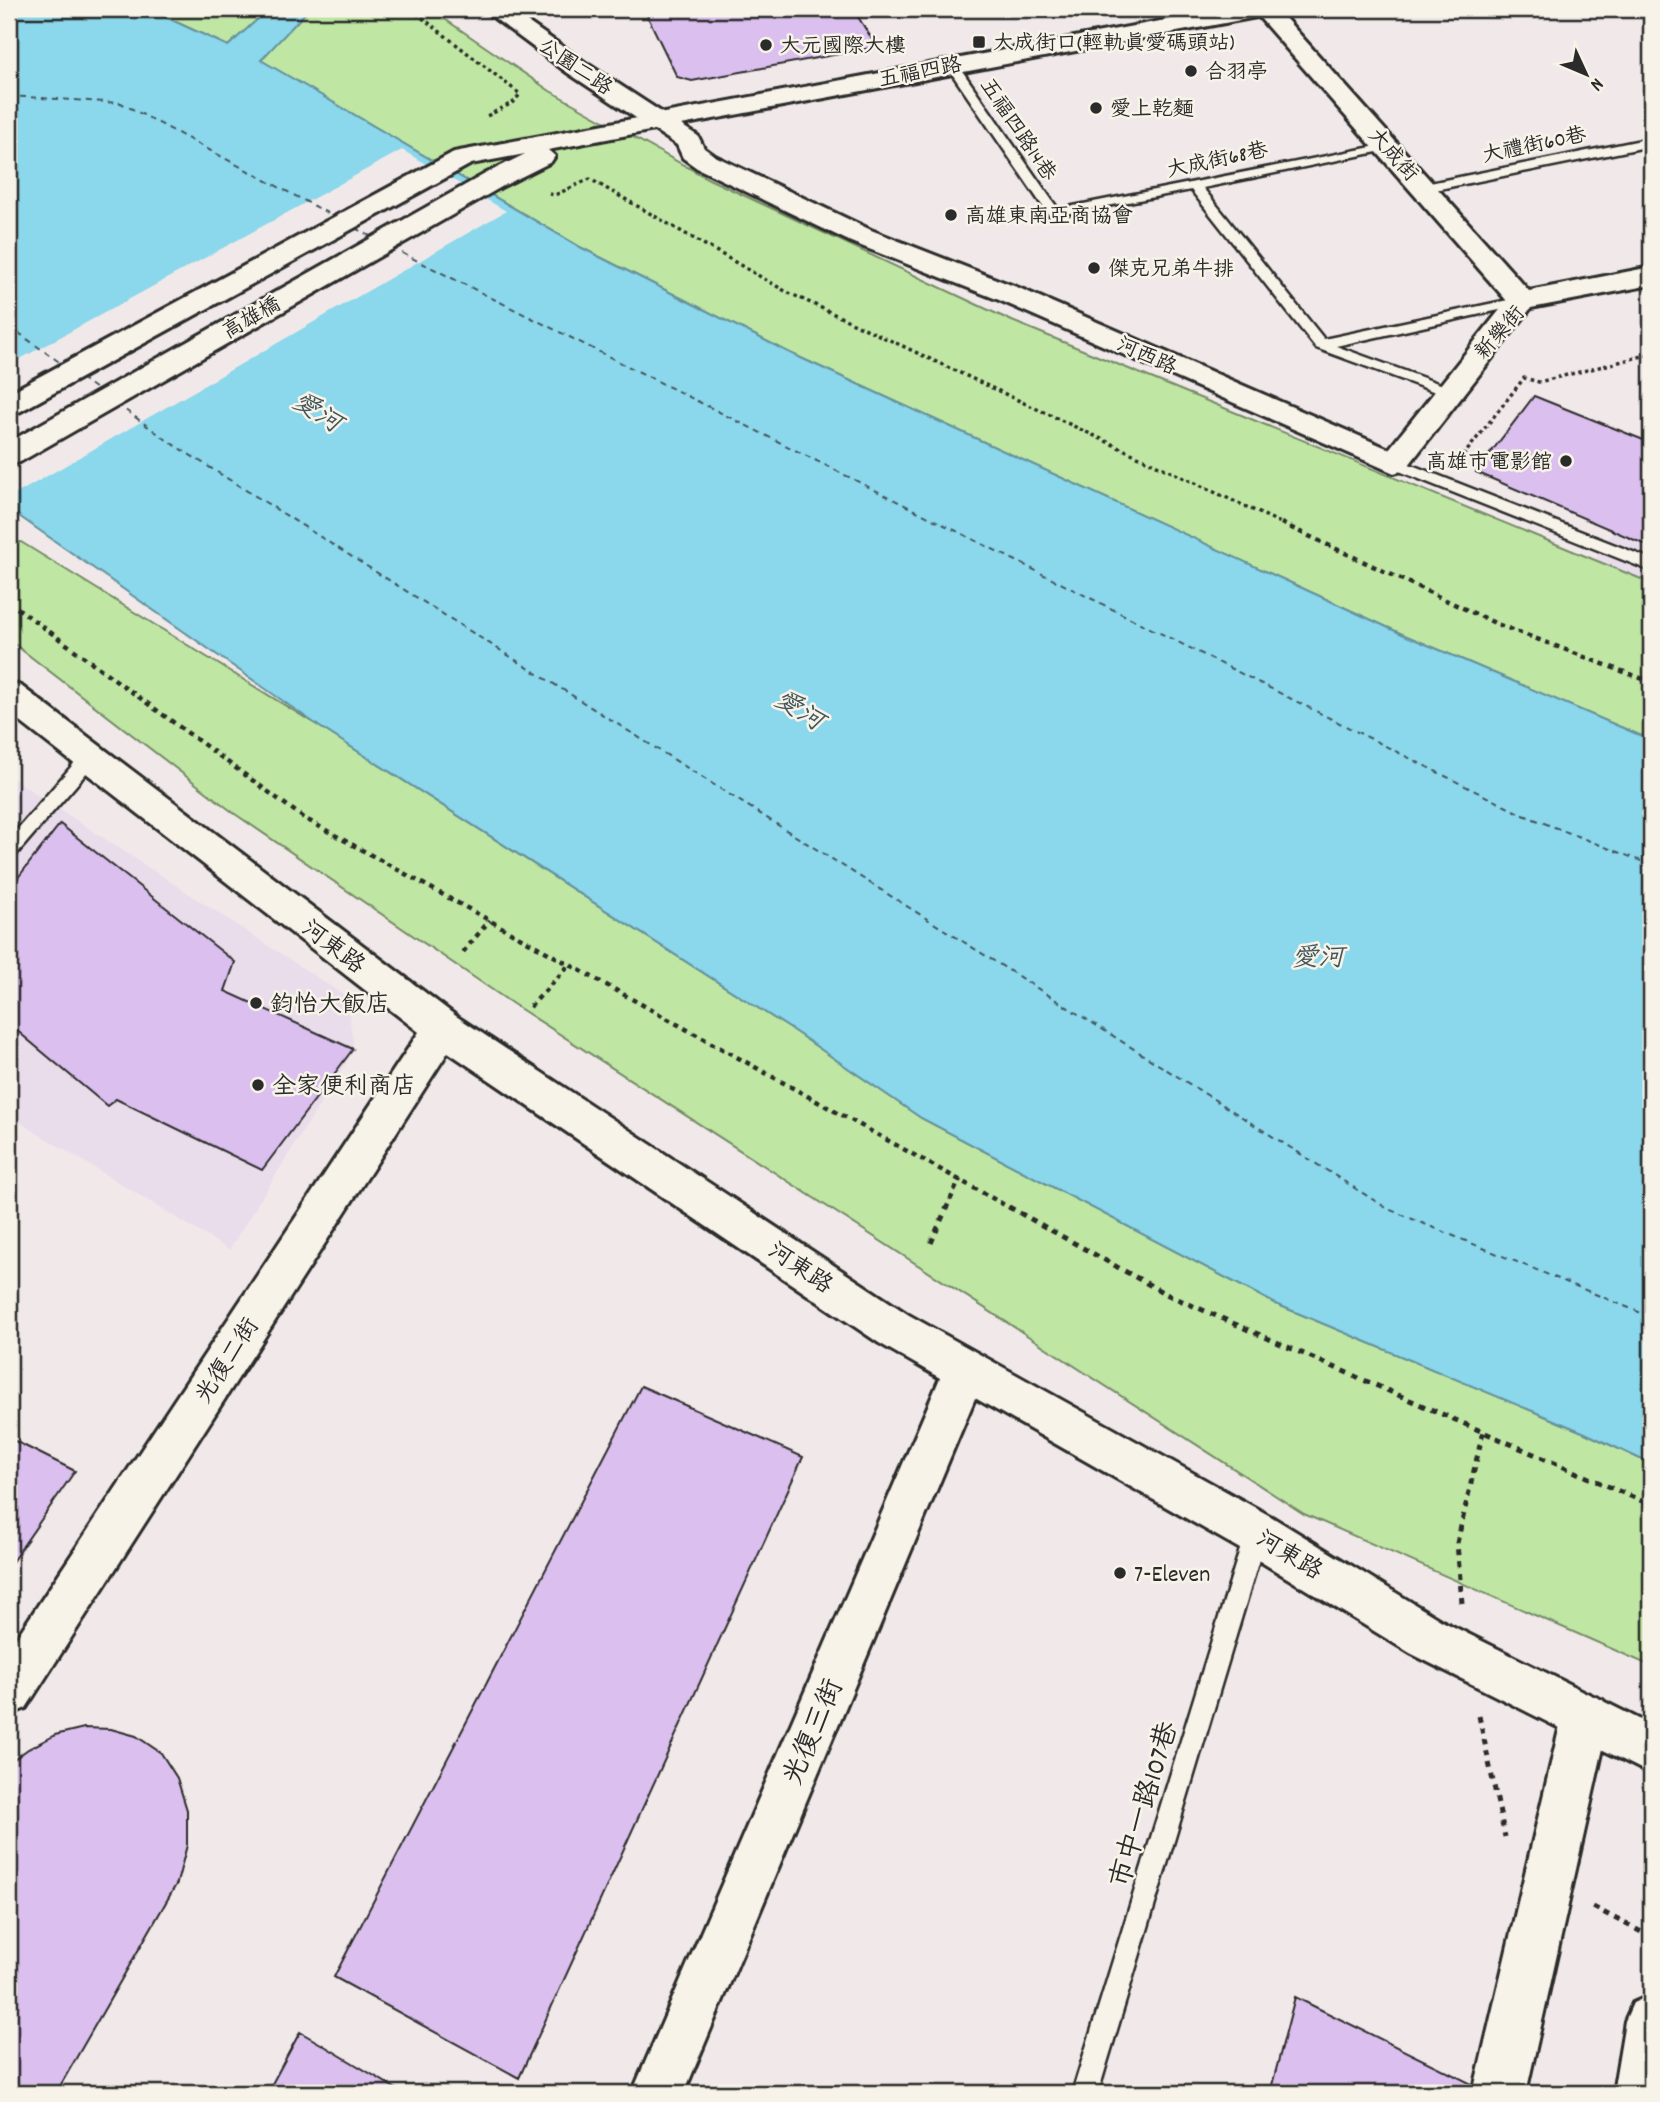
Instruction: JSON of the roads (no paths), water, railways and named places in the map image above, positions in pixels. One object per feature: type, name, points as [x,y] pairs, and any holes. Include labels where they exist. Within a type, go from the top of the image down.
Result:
[{"type":"street","name":"公園二路","points":[[494,9],[660,122]]},
{"type":"street","name":"五福四路","points":[[463,158],[1263,9]]},
{"type":"street","name":"大成街","points":[[1263,9],[1425,188],[1522,301]]},
{"type":"street","name":"河西路","points":[[660,122],[689,141],[692,152],[706,162],[861,236],[1009,294],[1394,463]]},
{"type":"street","name":"五福四路","points":[[494,180],[578,137]]},
{"type":"street","name":"高雄橋","points":[[9,405],[463,158]]},
{"type":"street","name":"高雄橋","points":[[9,455],[494,180]]},
{"type":"street","name":"新樂街","points":[[1394,463],[1522,301],[1651,276]]},
{"type":"street","name":"河東路","points":[[9,695],[443,1028],[894,1328],[1256,1533],[1426,1637],[1651,1750]]},
{"type":"street","name":"光復二街","points":[[9,1691],[443,1028]]},
{"type":"street","name":"光復三街","points":[[658,2093],[965,1369]]},
{"type":"street","points":[[1499,2093],[1586,1717]]},
{"type":"street","points":[[1639,2093],[1651,2021]]},
{"type":"lane","name":"五福四路14巷","points":[[952,65],[1055,214]]},
{"type":"lane","name":"大禮街60巷","points":[[1425,188],[1651,142]]},
{"type":"lane","name":"大成街68巷","points":[[1055,214],[1387,146]]},
{"type":"lane","points":[[1194,185],[1321,345],[1449,392]]},
{"type":"lane","points":[[1321,345],[1522,301]]},
{"type":"lane","name":"河西路","points":[[1394,463],[1651,565]]},
{"type":"lane","points":[[9,851],[89,758]]},
{"type":"lane","name":"市中一路107巷","points":[[1085,2093],[1256,1533]]},
{"type":"water","name":"愛河","points":[[9,9],[148,9],[228,46],[269,9],[309,9],[261,60],[582,248],[790,353],[1402,634],[1651,740],[1651,1464],[1585,1433],[1276,1304],[921,1118],[794,1031],[320,727],[9,509]]},
{"type":"place","name":"大成街口(輕軌真愛碼頭站)","points":[[979,42]]},
{"type":"place","name":"大元國際大樓","points":[[766,45]]},
{"type":"place","name":"合羽亭","points":[[1191,71]]},
{"type":"place","name":"愛上乾麵","points":[[1096,108]]},
{"type":"place","name":"高雄東南亞商協會","points":[[951,215]]},
{"type":"place","name":"傑克兄弟牛排","points":[[1094,268]]},
{"type":"place","name":"高雄市電影館","points":[[1566,461]]},
{"type":"place","name":"鈞怡大飯店","points":[[256,1003]]},
{"type":"place","name":"全家便利商店","points":[[258,1085]]},
{"type":"place","name":"7-Eleven","points":[[1120,1573]]}]
